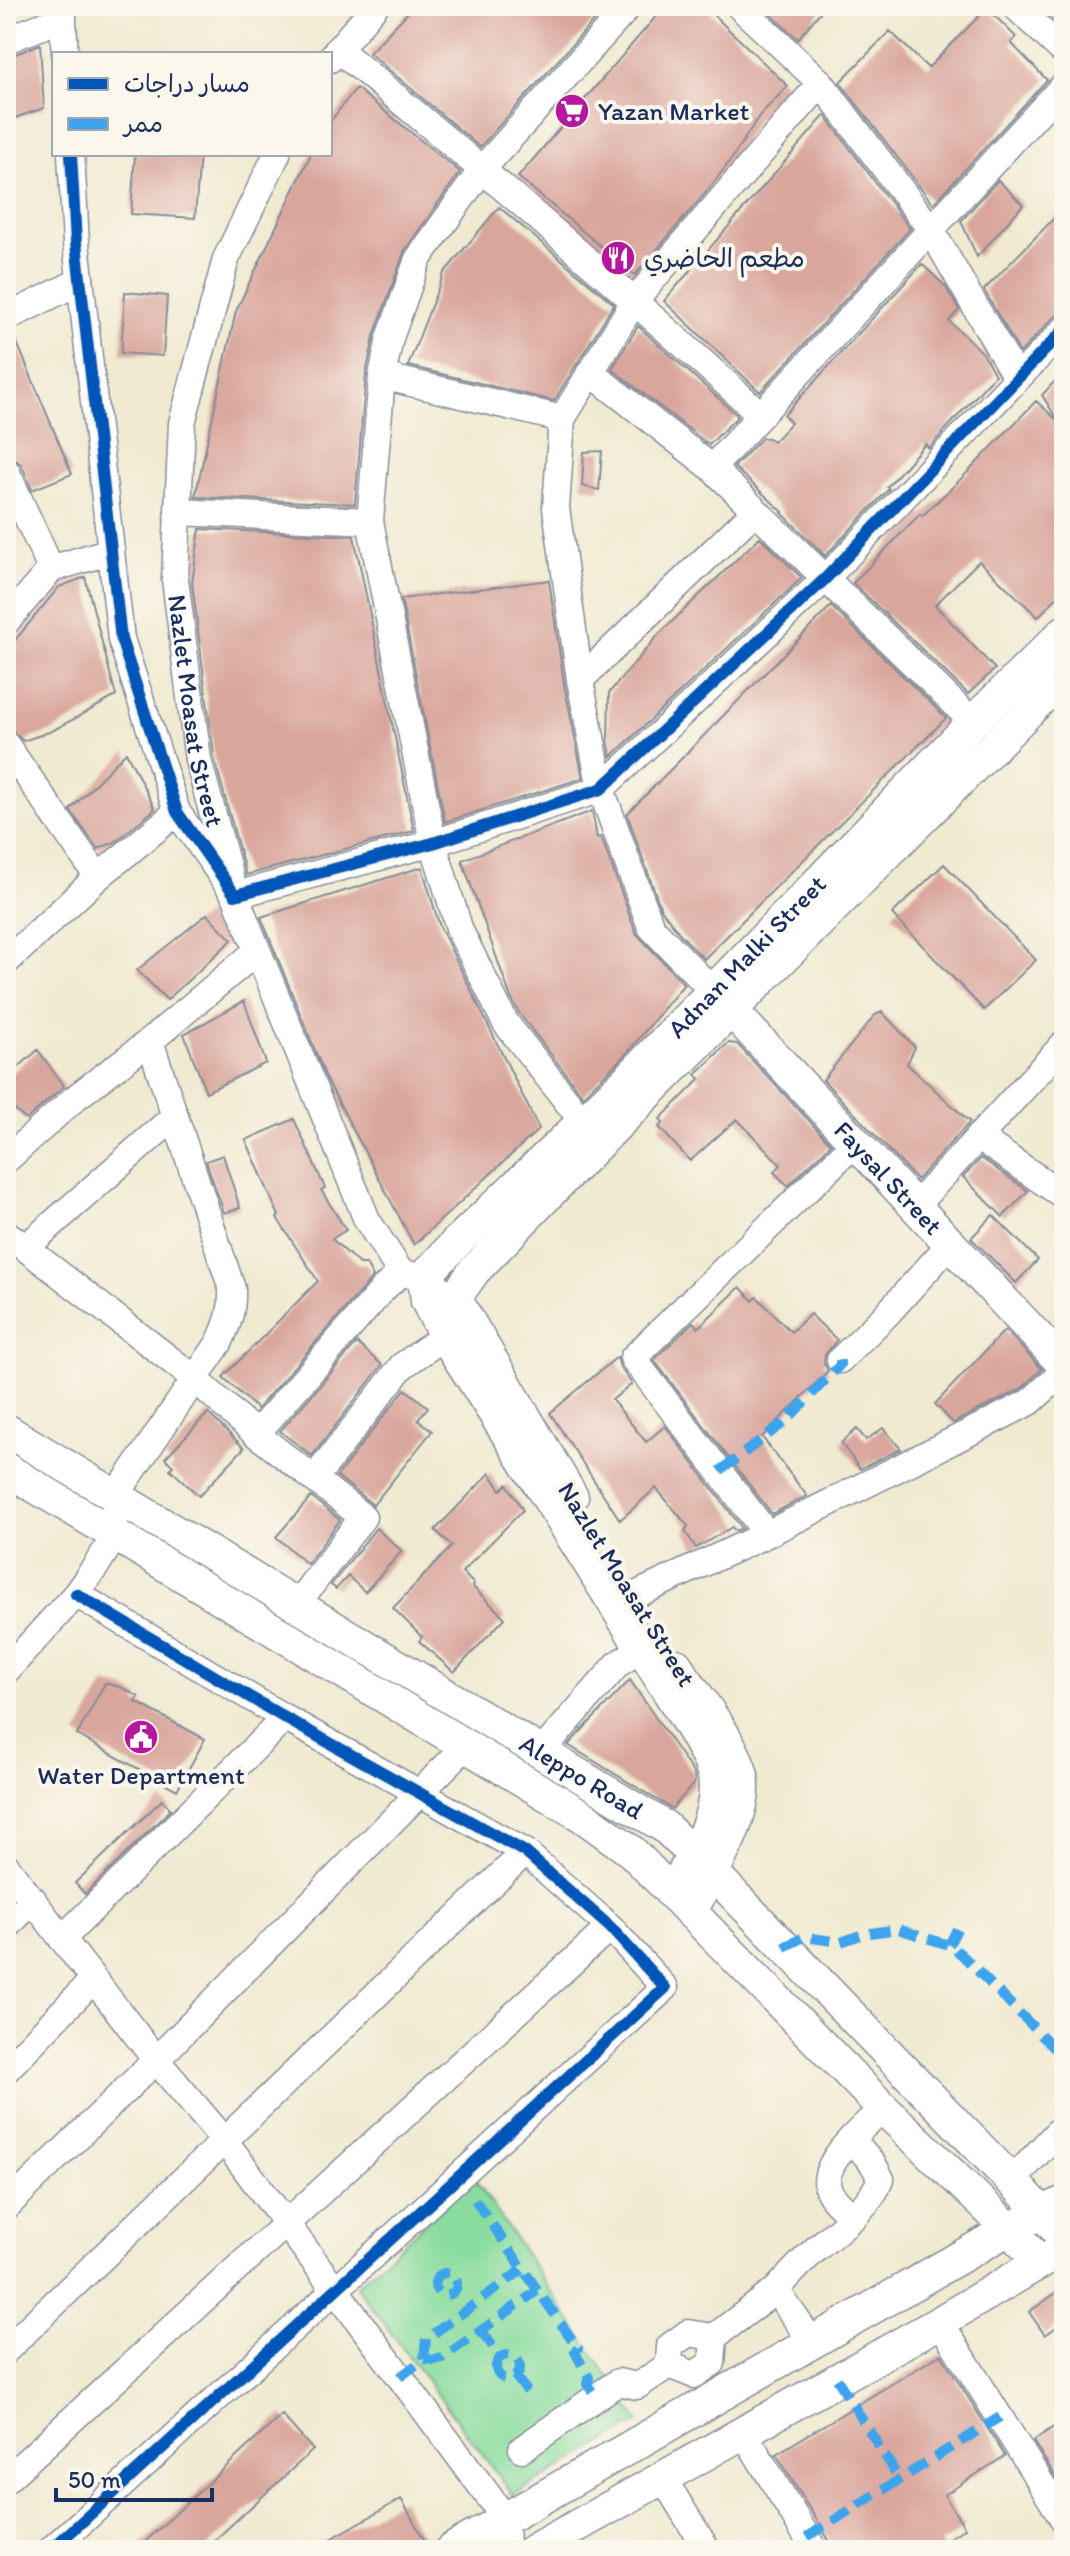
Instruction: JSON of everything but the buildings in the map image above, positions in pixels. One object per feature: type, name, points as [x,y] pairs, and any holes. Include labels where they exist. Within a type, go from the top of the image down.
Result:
[{"type":"main road","name":"Adnan Malki Street","points":[[455,1298],[474,1271],[973,722],[1064,632]]},
{"type":"main road","name":"Adnan Malki Street","points":[[413,1275],[455,1244],[721,1000],[1064,676]]},
{"type":"main road","name":"Faysal Street","points":[[721,1000],[1064,1365]]},
{"type":"main road","name":"Nazlet Moasat Street","points":[[413,1275],[445,1336],[704,1751],[714,1775],[714,1806],[703,1863]]},
{"type":"main road","name":"Nazlet Moasat Street","points":[[455,1298],[631,1597],[730,1746],[742,1778],[734,1829],[703,1863],[681,1902]]},
{"type":"main road","name":"Aleppo Road","points":[[6,1430],[665,1827],[1011,2182],[1053,2207],[1064,2239]]},
{"type":"main road","name":"Aleppo Road","points":[[6,1469],[584,1817],[632,1852],[883,2108],[1009,2229],[1052,2255]]},
{"type":"main road","points":[[451,2550],[1009,2229],[1053,2207]]},
{"type":"main road","points":[[534,2550],[940,2322],[1052,2255]]},
{"type":"street","points":[[375,6],[334,54],[483,168],[761,415]]},
{"type":"street","points":[[584,1123],[505,1022],[460,931],[433,843],[370,521],[382,376],[390,338],[418,259],[483,168],[629,6]]},
{"type":"street","points":[[1015,6],[1064,52]]},
{"type":"street","points":[[741,7],[821,83],[931,230],[1017,379]]},
{"type":"street","points":[[6,40],[63,12],[65,52]]},
{"type":"street","points":[[721,1000],[651,927],[601,789],[580,680],[556,508],[562,419],[635,300],[821,83]]},
{"type":"street","points":[[712,468],[1064,85]]},
{"type":"street","points":[[71,156],[80,281],[121,639],[177,812],[235,895],[433,843],[601,789],[825,579],[1064,330]]},
{"type":"street","name":"Nazlet Moasat Street","points":[[276,156],[226,259],[182,423],[175,579],[198,760],[235,895],[367,1220],[413,1275],[455,1298]]},
{"type":"street","points":[[6,318],[80,281]]},
{"type":"street","points":[[590,372],[712,468],[973,722]]},
{"type":"street","points":[[382,376],[562,419]]},
{"type":"street","points":[[6,471],[51,569]]},
{"type":"street","points":[[580,680],[755,511]]},
{"type":"street","points":[[178,512],[370,521]]},
{"type":"street","points":[[6,622],[51,569],[111,551]]},
{"type":"street","points":[[8,754],[98,877]]},
{"type":"street","points":[[6,962],[98,877],[177,812]]},
{"type":"street","points":[[6,1160],[75,1098],[150,1041],[257,951]]},
{"type":"street","points":[[6,1671],[76,1594],[115,1536],[115,1497],[219,1343],[230,1321],[232,1289],[150,1041]]},
{"type":"street","points":[[915,1206],[1064,1044]]},
{"type":"street","points":[[175,1116],[16,1241],[194,1378],[256,1434],[363,1517],[296,1605]]},
{"type":"street","points":[[978,1137],[1064,1196]]},
{"type":"street","points":[[767,1534],[633,1358],[855,1143]]},
{"type":"street","points":[[840,1360],[886,1315],[950,1244]]},
{"type":"street","points":[[256,1434],[386,1286],[413,1275]]},
{"type":"street","points":[[314,1479],[402,1366],[445,1336]]},
{"type":"street","points":[[631,1597],[767,1534],[1030,1402],[1064,1371]]},
{"type":"street","points":[[51,2550],[665,1988],[610,1927],[525,1852],[285,1718],[76,1594]]},
{"type":"street","points":[[541,1752],[618,1664],[642,1648]]},
{"type":"street","points":[[62,1939],[285,1718]]},
{"type":"street","points":[[6,2207],[466,1746]]},
{"type":"street","points":[[6,2350],[525,1852]]},
{"type":"street","points":[[6,1866],[156,2060],[224,2140],[505,2518],[506,2550]]},
{"type":"street","points":[[6,1928],[33,1899]]},
{"type":"street","points":[[6,2480],[610,1927]]},
{"type":"street","points":[[6,2070],[93,1980]]},
{"type":"street","points":[[853,2217],[828,2189],[828,2171],[838,2153],[883,2108]]},
{"type":"street","points":[[1011,2182],[1064,2125]]},
{"type":"street","points":[[522,2449],[618,2382],[637,2386],[669,2365],[694,2375],[712,2363],[714,2337],[776,2290],[874,2194],[881,2179],[852,2139]]},
{"type":"street","points":[[776,2290],[812,2342]]},
{"type":"street","points":[[940,2322],[1064,2520]]},
{"type":"street","points":[[744,2433],[815,2550]]},
{"type":"street","points":[[663,2478],[707,2550]]},
{"type":"green space","points":[[1032,6],[1064,6],[1064,41]]},
{"type":"green space","points":[[474,2178],[639,2422],[513,2495],[356,2286]]},
{"type":"marked path","points":[[720,1471],[786,1421],[840,1365],[840,1360]]},
{"type":"marked path","points":[[784,1947],[804,1937],[841,1942],[864,1934],[898,1929],[949,1945],[1064,2058]]},
{"type":"marked path","points":[[949,1945],[957,1929]]},
{"type":"marked path","points":[[475,2200],[578,2348],[575,2352],[589,2378],[587,2384],[596,2397]]},
{"type":"marked path","points":[[424,2359],[426,2339],[522,2270]]},
{"type":"marked path","points":[[446,2273],[454,2276],[457,2284],[454,2292],[446,2295],[438,2292],[435,2284],[438,2276],[446,2273]]},
{"type":"marked path","points":[[400,2377],[424,2359],[442,2358],[537,2291]]},
{"type":"marked path","points":[[481,2330],[501,2358]]},
{"type":"marked path","points":[[508,2355],[516,2359],[520,2367],[516,2375],[508,2379],[500,2375],[496,2367],[500,2359],[508,2355]]},
{"type":"marked path","points":[[515,2376],[530,2395]]},
{"type":"marked path","points":[[837,2379],[900,2480]]},
{"type":"marked path","points":[[807,2537],[1000,2417]]},
{"type":"cycle path","points":[[71,156],[76,243],[121,639],[177,812],[235,895],[433,843],[601,789],[825,579],[1064,330]]},
{"type":"cycle path","points":[[51,2550],[665,1988],[610,1927],[525,1852],[285,1718],[76,1594]]},
{"type":"place","name":"Yazan Market","points":[[572,111]]},
{"type":"place","name":"مطعم الحاضري","points":[[618,258]]},
{"type":"place","name":"Water Department","points":[[141,1737]]}]
